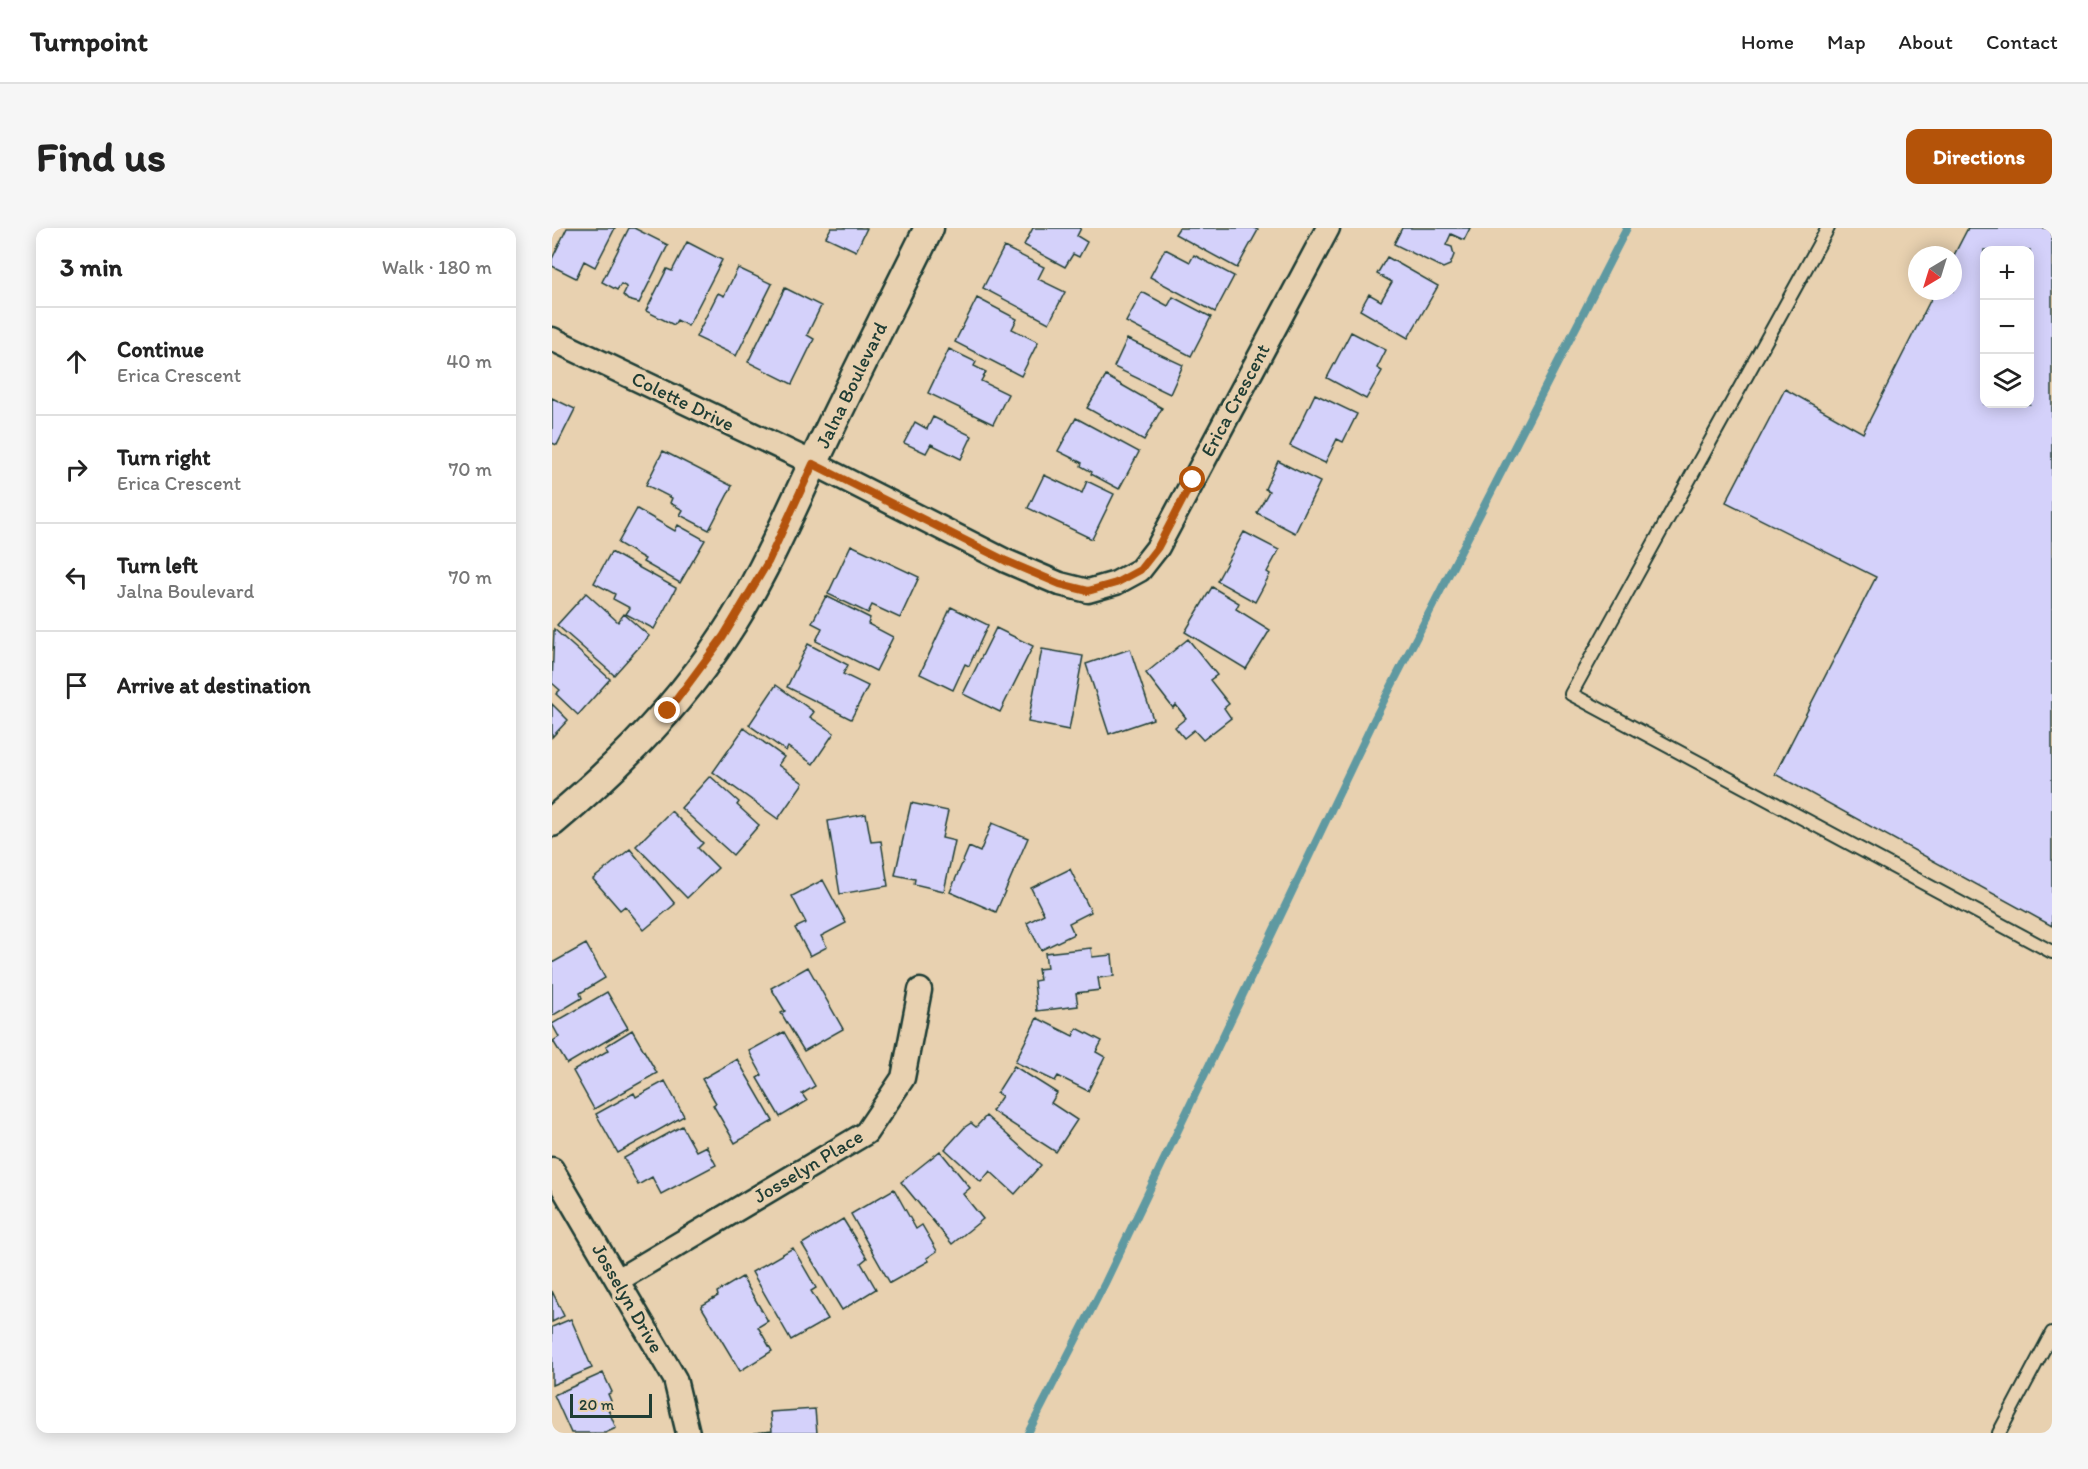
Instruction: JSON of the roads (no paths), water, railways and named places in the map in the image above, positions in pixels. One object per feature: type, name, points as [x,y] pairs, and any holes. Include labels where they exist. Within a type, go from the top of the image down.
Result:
[{"type":"street","name":"Jalna Boulevard","points":[[552,822],[601,781],[668,711],[723,637],[768,562],[813,464],[929,228]]},
{"type":"street","name":"Erica Crescent","points":[[813,464],[1006,561],[1060,584],[1088,591],[1116,583],[1140,570],[1158,547],[1328,228]]},
{"type":"street","name":"Colette Drive","points":[[552,339],[813,464]]},
{"type":"street","name":"Josselyn Place","points":[[618,1280],[866,1133],[903,1078],[920,990]]},
{"type":"street","name":"Josselyn Drive","points":[[552,1169],[675,1379],[688,1433]]},
{"type":"lane","points":[[1828,228],[1571,694],[2052,952]]},
{"type":"lane","points":[[1999,1433],[2052,1333]]},
{"type":"waterway","points":[[1028,1433],[1105,1283],[1375,718],[1627,228]]}]
